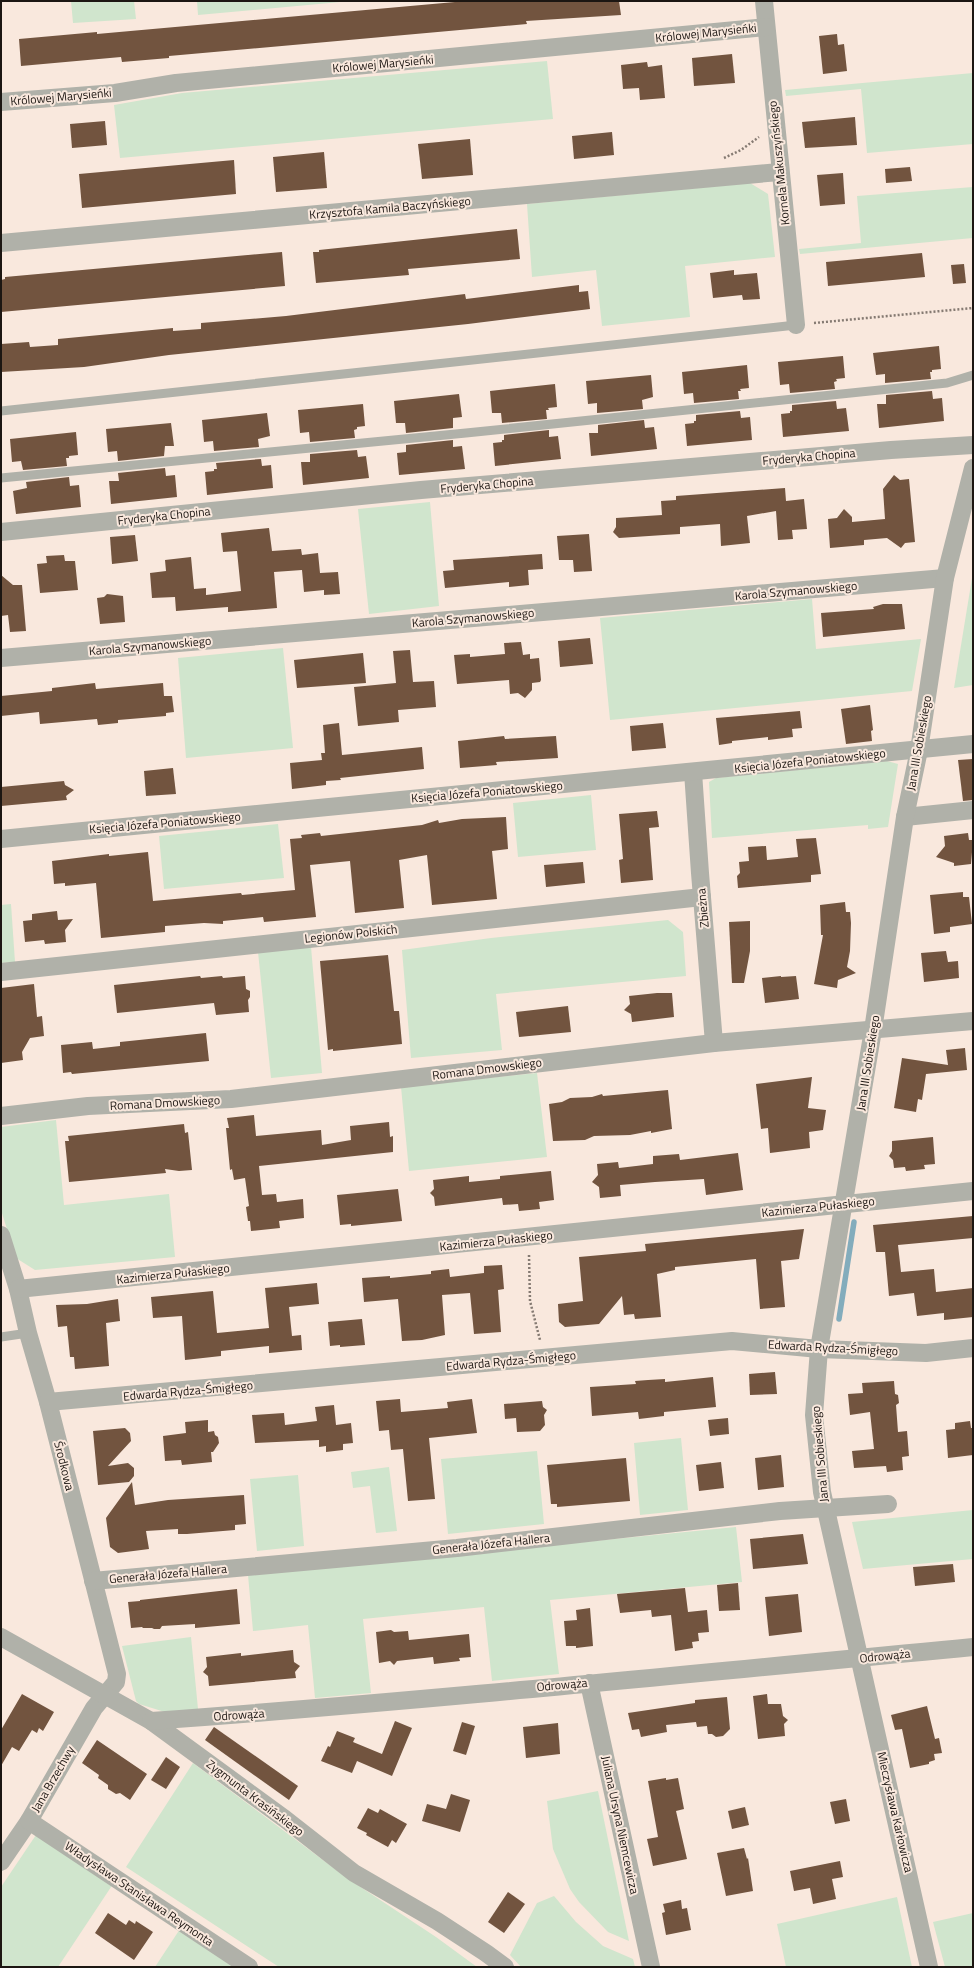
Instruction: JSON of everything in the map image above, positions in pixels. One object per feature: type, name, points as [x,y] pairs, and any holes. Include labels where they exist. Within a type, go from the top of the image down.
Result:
[{"type":"street","name":"Kornela Makuszyńskiego","points":[[764,1],[779,172],[796,324]]},
{"type":"street","name":"Królowej Marysieńki","points":[[1,102],[115,93],[176,83],[766,27]]},
{"type":"street","name":"Krzysztofa Kamila Baczyńskiego","points":[[1,243],[779,172]]},
{"type":"street","name":"Fryderyka Chopina","points":[[1,532],[421,490],[884,451],[973,445]]},
{"type":"street","name":"Jana III Sobieskiego","points":[[860,1658],[822,1492],[814,1415],[819,1349],[874,1030],[905,817],[918,750],[945,578],[973,468]]},
{"type":"street","name":"Karola Szymanowskiego","points":[[1,658],[945,578]]},
{"type":"street","name":"Księcia Józefa Poniatowskiego","points":[[1,839],[973,744]]},
{"type":"street","name":"Zbieżna","points":[[694,772],[702,897],[714,1043]]},
{"type":"street","points":[[905,817],[973,810]]},
{"type":"street","name":"Legionów Polskich","points":[[1,972],[702,897]]},
{"type":"street","name":"Romana Dmowskiego","points":[[1,1116],[88,1106],[231,1099],[714,1043],[973,1021]]},
{"type":"street","name":"Kazimierza Pułaskiego","points":[[18,1289],[973,1191]]},
{"type":"street","name":"Środkowa","points":[[1,1235],[18,1289],[28,1333],[48,1402],[117,1674],[116,1682],[105,1695]]},
{"type":"street","name":"Edwarda Rydza-Śmigłego","points":[[48,1402],[732,1341],[819,1349],[926,1352],[973,1348]]},
{"type":"street","name":"Generała Józefa Hallera","points":[[93,1581],[458,1548],[780,1511],[888,1504]]},
{"type":"street","name":"Zygmunta Krasińskiego","points":[[1,1637],[151,1721],[285,1819],[354,1873],[437,1921],[505,1967]]},
{"type":"street","name":"Odrowąża","points":[[151,1721],[302,1710],[589,1683],[726,1672],[973,1647]]},
{"type":"street","name":"Mieczysława Karłowicza","points":[[860,1658],[929,1967]]},
{"type":"street","name":"Juliana Ursyna Niemcewicza","points":[[589,1683],[651,1967]]},
{"type":"street","name":"Jana Brzechwy","points":[[1,1862],[31,1810],[94,1708],[105,1695]]},
{"type":"street","name":"Władysława Stanisława Reymonta","points":[[31,1810],[249,1967]]},
{"type":"lane","points":[[1,411],[796,324]]},
{"type":"lane","points":[[1,478],[466,433],[939,384],[973,375]]},
{"type":"lane","points":[[1,1338],[28,1333]]},
{"type":"path","points":[[720,160],[741,150],[775,125]]},
{"type":"path","points":[[796,324],[973,308]]},
{"type":"path","points":[[529,1237],[530,1301],[546,1358]]},
{"type":"green space","points":[[71,1],[134,1],[136,19],[73,23]]},
{"type":"green space","points":[[197,1],[351,1],[198,15]]},
{"type":"green space","points":[[547,61],[553,119],[120,158],[114,105],[182,93]]},
{"type":"green space","points":[[973,73],[973,144],[867,153],[861,89],[786,96],[785,90]]},
{"type":"green space","points":[[750,183],[768,194],[775,257],[685,266],[690,317],[602,326],[596,270],[532,277],[527,204]]},
{"type":"green space","points":[[973,187],[973,238],[800,254],[799,249],[861,243],[857,196]]},
{"type":"green space","points":[[430,502],[439,606],[369,614],[358,509]]},
{"type":"green space","points":[[973,572],[973,685],[954,688]]},
{"type":"green space","points":[[812,599],[816,649],[921,639],[912,691],[610,720],[600,618]]},
{"type":"green space","points":[[283,648],[293,748],[186,758],[178,658]]},
{"type":"green space","points":[[887,761],[898,764],[888,827],[868,829],[868,825],[712,838],[709,782],[716,778]]},
{"type":"green space","points":[[591,795],[596,850],[518,857],[513,803]]},
{"type":"green space","points":[[278,824],[284,878],[164,889],[159,836]]},
{"type":"green space","points":[[11,904],[15,962],[1,963],[1,905]]},
{"type":"green space","points":[[668,920],[683,932],[686,976],[496,994],[502,1050],[411,1058],[402,950],[491,938]]},
{"type":"green space","points":[[311,947],[322,1073],[271,1078],[258,952]]},
{"type":"green space","points":[[537,1073],[547,1157],[409,1171],[401,1087]]},
{"type":"green space","points":[[56,1120],[64,1205],[169,1194],[175,1257],[35,1270],[16,1258],[1,1210],[1,1127]]},
{"type":"green space","points":[[681,1438],[688,1510],[640,1515],[634,1443]]},
{"type":"green space","points":[[537,1451],[544,1524],[448,1534],[441,1459]]},
{"type":"green space","points":[[389,1467],[397,1531],[376,1533],[370,1486],[353,1488],[351,1472]]},
{"type":"green space","points":[[298,1475],[304,1546],[257,1551],[250,1479]]},
{"type":"green space","points":[[973,1510],[973,1559],[863,1569],[852,1522]]},
{"type":"green space","points":[[736,1527],[742,1582],[550,1600],[559,1674],[492,1681],[484,1607],[363,1619],[371,1693],[315,1698],[308,1625],[253,1631],[248,1575]]},
{"type":"green space","points":[[191,1637],[198,1709],[168,1713],[139,1704],[136,1701],[122,1646]]},
{"type":"green space","points":[[193,1763],[347,1878],[436,1937],[477,1967],[279,1967],[126,1867]]},
{"type":"green space","points":[[598,1791],[629,1941],[608,1932],[579,1902],[570,1889],[553,1849],[547,1801]]},
{"type":"green space","points":[[36,1835],[113,1884],[58,1967],[1,1967],[1,1887]]},
{"type":"green space","points":[[554,1896],[576,1922],[603,1946],[633,1959],[635,1967],[521,1967],[510,1955],[537,1903]]},
{"type":"green space","points":[[897,1897],[912,1967],[786,1967],[777,1924]]},
{"type":"green space","points":[[973,1913],[973,1967],[945,1967],[933,1922]]},
{"type":"green space","points":[[180,1929],[237,1967],[155,1967]]},
{"type":"building","points":[[466,1],[619,1],[621,15],[526,21],[527,24],[169,56],[169,58],[122,62],[121,57],[21,66],[19,39],[97,32],[97,34]]},
{"type":"building","points":[[837,34],[838,45],[844,44],[847,71],[823,74],[819,36]]},
{"type":"building","points":[[732,54],[735,83],[694,86],[692,58]]},
{"type":"building","points":[[647,62],[648,67],[662,65],[665,98],[640,100],[639,88],[623,89],[621,65]]},
{"type":"building","points":[[855,117],[857,145],[805,148],[802,122]]},
{"type":"building","points":[[105,121],[107,145],[72,148],[70,124]]},
{"type":"building","points":[[612,132],[614,155],[574,159],[572,136]]},
{"type":"building","points":[[470,139],[473,175],[422,179],[418,144]]},
{"type":"building","points":[[324,152],[327,188],[276,192],[273,157]]},
{"type":"building","points":[[234,160],[236,194],[82,208],[79,174]]},
{"type":"building","points":[[910,167],[912,181],[886,183],[885,169]]},
{"type":"building","points":[[843,173],[845,204],[820,206],[817,175]]},
{"type":"building","points":[[517,229],[520,259],[408,269],[409,275],[316,283],[313,252],[319,252],[319,250]]},
{"type":"building","points":[[282,252],[285,286],[1,312],[1,280],[5,279],[5,277]]},
{"type":"building","points":[[922,253],[925,277],[828,286],[826,262]]},
{"type":"building","points":[[964,264],[966,283],[953,284],[951,265]]},
{"type":"building","points":[[734,270],[734,275],[757,273],[760,299],[743,300],[742,295],[713,298],[710,273]]},
{"type":"building","points":[[579,285],[579,292],[588,291],[590,309],[468,324],[169,355],[84,367],[1,372],[1,344],[29,342],[30,347],[58,345],[58,339],[173,328],[173,331],[201,329],[201,323],[286,316],[465,294],[466,299]]},
{"type":"building","points":[[939,346],[941,369],[932,370],[932,372],[930,372],[931,379],[885,383],[885,374],[876,375],[873,353]]},
{"type":"building","points":[[843,356],[845,378],[836,379],[837,381],[834,382],[835,389],[790,393],[789,384],[780,385],[778,362]]},
{"type":"building","points":[[747,365],[749,388],[740,389],[741,391],[738,391],[739,399],[694,403],[693,393],[684,394],[682,372]]},
{"type":"building","points":[[651,375],[653,397],[642,400],[643,409],[597,413],[597,403],[588,404],[586,381]]},
{"type":"building","points":[[555,384],[557,407],[548,408],[549,410],[546,410],[547,419],[502,423],[501,413],[492,413],[490,391]]},
{"type":"building","points":[[932,391],[933,399],[942,398],[944,421],[879,428],[877,404],[886,404],[886,395]]},
{"type":"building","points":[[459,394],[462,417],[453,418],[453,428],[406,433],[405,423],[396,423],[394,401]]},
{"type":"building","points":[[836,401],[837,409],[846,408],[849,431],[783,437],[781,414],[790,413],[790,411],[792,411],[792,405]]},
{"type":"building","points":[[363,404],[365,426],[357,427],[357,429],[354,430],[355,438],[310,442],[309,432],[300,433],[298,410]]},
{"type":"building","points":[[740,411],[741,418],[750,417],[752,440],[687,446],[685,424],[694,423],[694,421],[696,421],[696,415]]},
{"type":"building","points":[[267,413],[270,436],[258,439],[259,447],[214,451],[213,441],[204,442],[202,420]]},
{"type":"building","points":[[644,420],[645,428],[654,427],[657,449],[591,456],[589,433],[598,433],[598,425]]},
{"type":"building","points":[[171,423],[174,446],[165,446],[164,456],[118,461],[117,451],[108,452],[106,429]]},
{"type":"building","points":[[549,430],[549,437],[558,436],[561,459],[495,466],[493,443],[502,442],[502,440],[504,440],[504,435]]},
{"type":"building","points":[[76,432],[78,455],[69,456],[69,458],[66,458],[67,466],[23,470],[21,461],[12,462],[10,439]]},
{"type":"building","points":[[453,440],[453,447],[462,446],[465,469],[399,475],[397,453],[406,452],[406,445]]},
{"type":"building","points":[[357,450],[358,457],[366,456],[369,478],[303,485],[301,462],[310,462],[310,454]]},
{"type":"building","points":[[261,459],[262,466],[271,465],[273,488],[207,495],[205,472],[214,471],[214,469],[217,469],[216,463]]},
{"type":"building","points":[[165,468],[166,476],[175,475],[177,497],[111,504],[109,481],[119,481],[118,473]]},
{"type":"building","points":[[894,475],[900,480],[909,479],[915,542],[905,543],[901,548],[887,538],[864,540],[864,545],[830,548],[828,519],[837,518],[844,509],[852,517],[852,522],[885,519],[883,489]]},
{"type":"building","points":[[69,477],[70,486],[79,485],[81,507],[16,514],[13,491],[27,488],[26,482]]},
{"type":"building","points":[[785,488],[786,501],[804,499],[807,529],[792,530],[793,539],[778,540],[776,511],[747,516],[750,543],[721,546],[720,524],[680,527],[680,534],[619,538],[613,532],[616,527],[616,518],[662,515],[661,501],[676,500],[676,496]]},
{"type":"building","points":[[269,528],[272,551],[301,549],[302,555],[318,553],[320,573],[338,572],[340,594],[324,595],[324,590],[304,592],[302,570],[274,572],[277,608],[228,612],[228,607],[176,611],[175,597],[152,598],[150,573],[166,571],[165,560],[191,557],[194,589],[206,588],[206,595],[241,591],[237,551],[223,552],[221,533]]},
{"type":"building","points":[[589,534],[592,571],[574,572],[573,560],[559,560],[557,536]]},
{"type":"building","points":[[135,535],[138,561],[112,564],[110,537]]},
{"type":"building","points":[[542,554],[543,569],[528,570],[529,585],[509,587],[509,582],[445,588],[443,571],[454,570],[453,560]]},
{"type":"building","points":[[64,555],[65,561],[75,561],[78,590],[40,593],[37,564],[47,563],[46,556]]},
{"type":"building","points":[[1,575],[13,585],[22,585],[26,631],[10,632],[8,615],[1,616]]},
{"type":"building","points":[[107,594],[123,596],[125,622],[100,624],[97,598],[104,597]]},
{"type":"building","points":[[883,604],[902,604],[905,629],[823,637],[821,613],[874,609],[873,607]]},
{"type":"building","points":[[590,638],[593,664],[560,667],[558,641]]},
{"type":"building","points":[[521,642],[523,655],[530,654],[530,659],[539,658],[541,680],[540,682],[532,683],[532,690],[525,698],[518,693],[510,694],[509,680],[457,684],[454,655],[470,654],[470,657],[505,654],[504,643]]},
{"type":"building","points":[[410,650],[413,682],[434,681],[436,707],[398,710],[399,722],[358,726],[354,687],[396,683],[393,651]]},
{"type":"building","points":[[363,653],[366,683],[297,688],[294,660]]},
{"type":"building","points":[[95,683],[96,689],[163,683],[164,696],[172,696],[174,712],[166,713],[166,716],[118,720],[118,723],[98,725],[97,719],[40,724],[39,712],[1,716],[1,696],[52,691],[52,688]]},
{"type":"building","points":[[870,705],[873,730],[871,731],[872,741],[846,744],[841,709]]},
{"type":"building","points":[[800,711],[802,728],[792,729],[793,737],[768,740],[768,737],[732,741],[732,743],[719,745],[716,718]]},
{"type":"building","points":[[339,723],[342,755],[422,747],[424,769],[340,778],[341,780],[326,781],[326,785],[292,789],[290,763],[322,760],[321,753],[325,753],[323,725]]},
{"type":"building","points":[[663,723],[666,748],[632,751],[630,726]]},
{"type":"building","points":[[504,736],[505,739],[556,736],[558,758],[496,762],[497,765],[460,768],[458,741]]},
{"type":"building","points":[[973,759],[973,800],[963,801],[958,760]]},
{"type":"building","points":[[173,768],[176,794],[146,796],[144,771]]},
{"type":"building","points":[[64,781],[65,785],[74,790],[66,796],[67,800],[1,806],[1,787]]},
{"type":"building","points":[[657,811],[659,827],[649,828],[653,880],[621,883],[619,860],[623,859],[619,814]]},
{"type":"building","points":[[506,817],[508,849],[492,851],[497,899],[432,905],[427,855],[399,860],[404,908],[355,913],[350,861],[310,865],[316,917],[264,922],[263,917],[223,921],[223,924],[204,923],[165,926],[165,932],[101,938],[96,883],[65,886],[65,883],[54,884],[52,861],[109,854],[109,856],[148,852],[153,901],[295,890],[290,839],[302,838],[301,835],[320,833],[321,836],[422,825],[438,820],[439,823],[462,819]]},
{"type":"building","points":[[968,833],[969,840],[973,840],[971,864],[954,866],[954,863],[936,857],[945,846],[944,836]]},
{"type":"building","points":[[816,838],[821,874],[811,875],[811,882],[738,888],[737,876],[740,873],[739,862],[749,861],[748,847],[766,846],[767,860],[798,857],[796,839]]},
{"type":"building","points":[[583,862],[585,883],[546,887],[544,865]]},
{"type":"building","points":[[963,892],[963,897],[969,897],[972,924],[950,927],[950,932],[934,934],[930,895]]},
{"type":"building","points":[[845,902],[846,912],[850,912],[851,923],[850,951],[847,967],[856,973],[838,980],[837,988],[814,984],[823,935],[821,935],[820,905]]},
{"type":"building","points":[[57,911],[58,920],[73,919],[65,930],[66,942],[45,944],[44,940],[25,942],[23,921],[32,920],[32,914]]},
{"type":"building","points":[[750,921],[750,951],[744,983],[732,983],[729,922]]},
{"type":"building","points":[[946,951],[948,962],[958,961],[959,978],[924,982],[921,953]]},
{"type":"building","points":[[388,955],[394,1011],[399,1011],[402,1044],[333,1051],[333,1049],[328,1050],[320,961]]},
{"type":"building","points":[[200,976],[201,978],[222,976],[223,978],[245,976],[246,989],[250,991],[250,997],[248,1000],[249,1012],[216,1015],[214,1003],[117,1013],[114,985]]},
{"type":"building","points":[[796,976],[799,999],[765,1003],[762,978]]},
{"type":"building","points":[[34,984],[37,1017],[42,1016],[44,1036],[30,1038],[22,1052],[23,1060],[1,1063],[1,988]]},
{"type":"building","points":[[672,993],[674,1017],[632,1022],[631,1014],[624,1010],[630,1004],[629,996]]},
{"type":"building","points":[[568,1006],[571,1032],[519,1037],[516,1012]]},
{"type":"building","points":[[206,1033],[209,1061],[72,1074],[71,1072],[63,1073],[61,1045],[92,1042],[93,1049],[120,1046],[120,1042]]},
{"type":"building","points":[[965,1048],[967,1070],[926,1074],[922,1100],[918,1099],[916,1112],[894,1108],[902,1058],[948,1065],[946,1050]]},
{"type":"building","points":[[812,1077],[808,1108],[826,1110],[823,1130],[809,1132],[810,1148],[770,1153],[768,1128],[761,1129],[756,1084]]},
{"type":"building","points":[[668,1090],[672,1129],[630,1135],[594,1136],[585,1140],[553,1141],[549,1104],[562,1102],[570,1098],[592,1097],[602,1094],[603,1096]]},
{"type":"building","points":[[254,1115],[256,1136],[321,1130],[322,1145],[351,1140],[350,1126],[389,1122],[390,1137],[393,1136],[393,1152],[259,1166],[262,1195],[276,1194],[277,1202],[303,1199],[304,1218],[279,1221],[280,1228],[251,1231],[246,1207],[249,1206],[245,1178],[234,1180],[232,1169],[230,1170],[226,1128],[229,1128],[227,1118]]},
{"type":"building","points":[[184,1124],[185,1133],[188,1132],[192,1170],[179,1171],[165,1169],[166,1173],[69,1182],[65,1141],[69,1141],[68,1136]]},
{"type":"building","points":[[933,1137],[935,1164],[924,1165],[925,1169],[906,1171],[905,1167],[894,1168],[893,1160],[889,1156],[892,1151],[892,1141]]},
{"type":"building","points":[[738,1153],[743,1190],[706,1195],[704,1179],[620,1185],[621,1196],[600,1198],[599,1187],[592,1182],[598,1175],[597,1164],[618,1162],[619,1168],[653,1164],[653,1156],[679,1154],[680,1160]]},
{"type":"building","points":[[551,1171],[554,1200],[539,1202],[540,1209],[519,1211],[518,1204],[503,1205],[502,1198],[435,1206],[434,1197],[430,1193],[434,1189],[433,1180],[469,1176],[469,1182],[500,1179],[500,1176]]},
{"type":"building","points":[[398,1189],[402,1221],[351,1226],[351,1224],[340,1225],[337,1195]]},
{"type":"building","points":[[973,1216],[973,1238],[898,1245],[901,1272],[934,1269],[936,1292],[973,1288],[973,1317],[944,1320],[944,1313],[917,1316],[914,1293],[889,1296],[885,1252],[876,1252],[873,1225]]},
{"type":"building","points":[[804,1229],[799,1259],[781,1261],[785,1307],[760,1309],[756,1259],[675,1267],[675,1270],[657,1274],[661,1317],[635,1319],[634,1314],[624,1315],[622,1296],[599,1324],[565,1327],[559,1322],[558,1304],[583,1301],[579,1257],[646,1251],[645,1244]]},
{"type":"building","points":[[502,1265],[504,1289],[498,1290],[501,1332],[474,1334],[470,1293],[442,1295],[445,1335],[422,1340],[402,1341],[398,1299],[364,1302],[362,1278],[390,1276],[390,1278],[431,1274],[431,1271],[449,1269],[450,1277],[484,1273],[484,1266]]},
{"type":"building","points":[[317,1283],[319,1304],[289,1307],[292,1336],[301,1335],[302,1350],[269,1353],[269,1346],[221,1351],[221,1356],[185,1360],[182,1316],[153,1318],[151,1297],[213,1291],[217,1333],[269,1328],[265,1288]]},
{"type":"building","points":[[118,1299],[120,1321],[106,1323],[109,1366],[75,1369],[74,1357],[70,1357],[67,1326],[58,1327],[56,1305],[87,1304]]},
{"type":"building","points":[[362,1319],[365,1345],[340,1347],[340,1345],[330,1346],[328,1322]]},
{"type":"building","points":[[775,1372],[777,1394],[750,1395],[749,1374]]},
{"type":"building","points":[[713,1377],[716,1407],[664,1412],[664,1416],[639,1419],[638,1412],[592,1416],[590,1387],[636,1384],[635,1381],[665,1379],[665,1382]]},
{"type":"building","points":[[894,1381],[895,1394],[898,1395],[899,1403],[896,1405],[898,1432],[907,1431],[909,1456],[902,1457],[903,1470],[887,1472],[886,1466],[854,1468],[852,1451],[874,1449],[870,1412],[850,1415],[848,1394],[863,1393],[862,1383]]},
{"type":"building","points":[[400,1399],[401,1412],[448,1408],[447,1402],[472,1399],[477,1433],[429,1438],[435,1499],[408,1501],[403,1449],[391,1450],[389,1430],[379,1431],[376,1401]]},
{"type":"building","points":[[542,1401],[543,1407],[547,1410],[544,1415],[545,1425],[540,1431],[517,1432],[516,1418],[505,1419],[504,1404]]},
{"type":"building","points":[[334,1405],[336,1425],[351,1423],[353,1443],[343,1444],[343,1450],[326,1452],[326,1446],[319,1447],[319,1440],[255,1443],[252,1415],[284,1413],[285,1425],[317,1421],[315,1407]]},
{"type":"building","points":[[728,1418],[729,1434],[710,1436],[708,1420]]},
{"type":"building","points":[[208,1420],[208,1432],[214,1431],[215,1435],[218,1437],[219,1443],[213,1452],[211,1452],[212,1462],[182,1465],[181,1460],[165,1461],[163,1436],[186,1433],[185,1422]]},
{"type":"building","points":[[970,1421],[971,1428],[973,1428],[973,1455],[948,1458],[946,1430],[955,1429],[955,1423]]},
{"type":"building","points":[[125,1428],[130,1433],[131,1441],[108,1466],[128,1463],[134,1468],[134,1476],[129,1482],[98,1485],[93,1431]]},
{"type":"building","points":[[781,1455],[784,1487],[758,1490],[755,1458]]},
{"type":"building","points":[[626,1458],[630,1501],[557,1507],[557,1504],[551,1504],[547,1465]]},
{"type":"building","points":[[721,1462],[724,1488],[699,1491],[696,1465]]},
{"type":"building","points":[[132,1482],[135,1505],[168,1500],[244,1495],[246,1524],[235,1525],[235,1530],[187,1534],[178,1534],[178,1529],[146,1531],[149,1549],[118,1553],[110,1547],[106,1518]]},
{"type":"building","points":[[803,1534],[808,1564],[753,1569],[750,1539]]},
{"type":"building","points":[[953,1564],[955,1582],[915,1586],[913,1567]]},
{"type":"building","points":[[738,1583],[740,1610],[719,1611],[717,1585]]},
{"type":"building","points":[[685,1588],[688,1612],[707,1610],[709,1632],[698,1633],[699,1641],[692,1642],[693,1648],[675,1651],[671,1615],[652,1617],[651,1610],[620,1613],[617,1594]]},
{"type":"building","points":[[237,1589],[240,1624],[195,1628],[195,1624],[162,1626],[160,1629],[142,1627],[131,1628],[128,1602]]},
{"type":"building","points":[[798,1594],[802,1632],[769,1636],[765,1597]]},
{"type":"building","points":[[590,1608],[593,1646],[576,1648],[576,1646],[566,1646],[564,1621],[577,1620],[576,1610]]},
{"type":"building","points":[[391,1630],[394,1632],[408,1631],[409,1640],[469,1634],[471,1657],[459,1658],[460,1661],[434,1664],[433,1657],[397,1661],[394,1665],[390,1661],[379,1663],[376,1632]]},
{"type":"building","points":[[293,1650],[294,1662],[300,1666],[295,1672],[296,1678],[209,1686],[208,1676],[203,1672],[207,1667],[206,1657],[241,1653],[241,1656]]},
{"type":"building","points":[[22,1694],[54,1712],[43,1731],[39,1728],[37,1733],[32,1730],[19,1751],[12,1747],[1,1766],[1,1730]]},
{"type":"building","points":[[767,1694],[768,1704],[781,1704],[783,1716],[788,1720],[784,1724],[785,1736],[758,1739],[753,1696]]},
{"type":"building","points":[[727,1697],[730,1729],[723,1736],[716,1737],[712,1734],[708,1734],[707,1726],[697,1727],[696,1722],[666,1725],[667,1732],[641,1737],[639,1729],[632,1730],[628,1713],[695,1703],[695,1700]]},
{"type":"building","points":[[927,1706],[935,1739],[939,1738],[942,1753],[934,1754],[935,1760],[929,1762],[929,1764],[910,1768],[902,1729],[895,1730],[891,1715]]},
{"type":"building","points":[[395,1721],[412,1728],[392,1776],[357,1761],[352,1773],[321,1761],[328,1746],[330,1747],[337,1731],[355,1738],[353,1742],[382,1754]]},
{"type":"building","points":[[462,1722],[475,1726],[466,1755],[453,1751]]},
{"type":"building","points":[[558,1723],[560,1754],[526,1758],[523,1727]]},
{"type":"building","points":[[214,1727],[298,1786],[289,1800],[205,1740]]},
{"type":"building","points":[[97,1740],[147,1774],[130,1800],[120,1793],[116,1794],[108,1789],[108,1785],[98,1778],[99,1775],[82,1763]]},
{"type":"building","points":[[166,1757],[180,1767],[166,1789],[151,1780]]},
{"type":"building","points":[[666,1778],[666,1780],[678,1778],[684,1809],[676,1811],[687,1859],[653,1866],[647,1839],[658,1837],[648,1781]]},
{"type":"building","points":[[451,1794],[470,1800],[460,1832],[422,1821],[427,1804],[446,1809]]},
{"type":"building","points":[[846,1799],[850,1821],[835,1824],[830,1802]]},
{"type":"building","points":[[745,1807],[749,1825],[732,1829],[728,1811]]},
{"type":"building","points":[[368,1808],[378,1813],[380,1809],[407,1824],[396,1843],[392,1840],[388,1847],[366,1835],[367,1833],[357,1828]]},
{"type":"building","points":[[744,1848],[747,1859],[748,1858],[753,1891],[726,1896],[717,1853]]},
{"type":"building","points":[[840,1861],[843,1877],[832,1879],[836,1899],[813,1904],[810,1888],[794,1891],[790,1871]]},
{"type":"building","points":[[508,1892],[525,1904],[504,1933],[488,1922]]},
{"type":"building","points":[[681,1900],[682,1909],[687,1908],[691,1930],[666,1935],[662,1913],[665,1912],[663,1904]]},
{"type":"building","points":[[108,1913],[126,1925],[129,1920],[135,1924],[136,1921],[153,1932],[134,1960],[95,1933]]},
{"type":"waterway","points":[[839,1319],[854,1222]]}]
